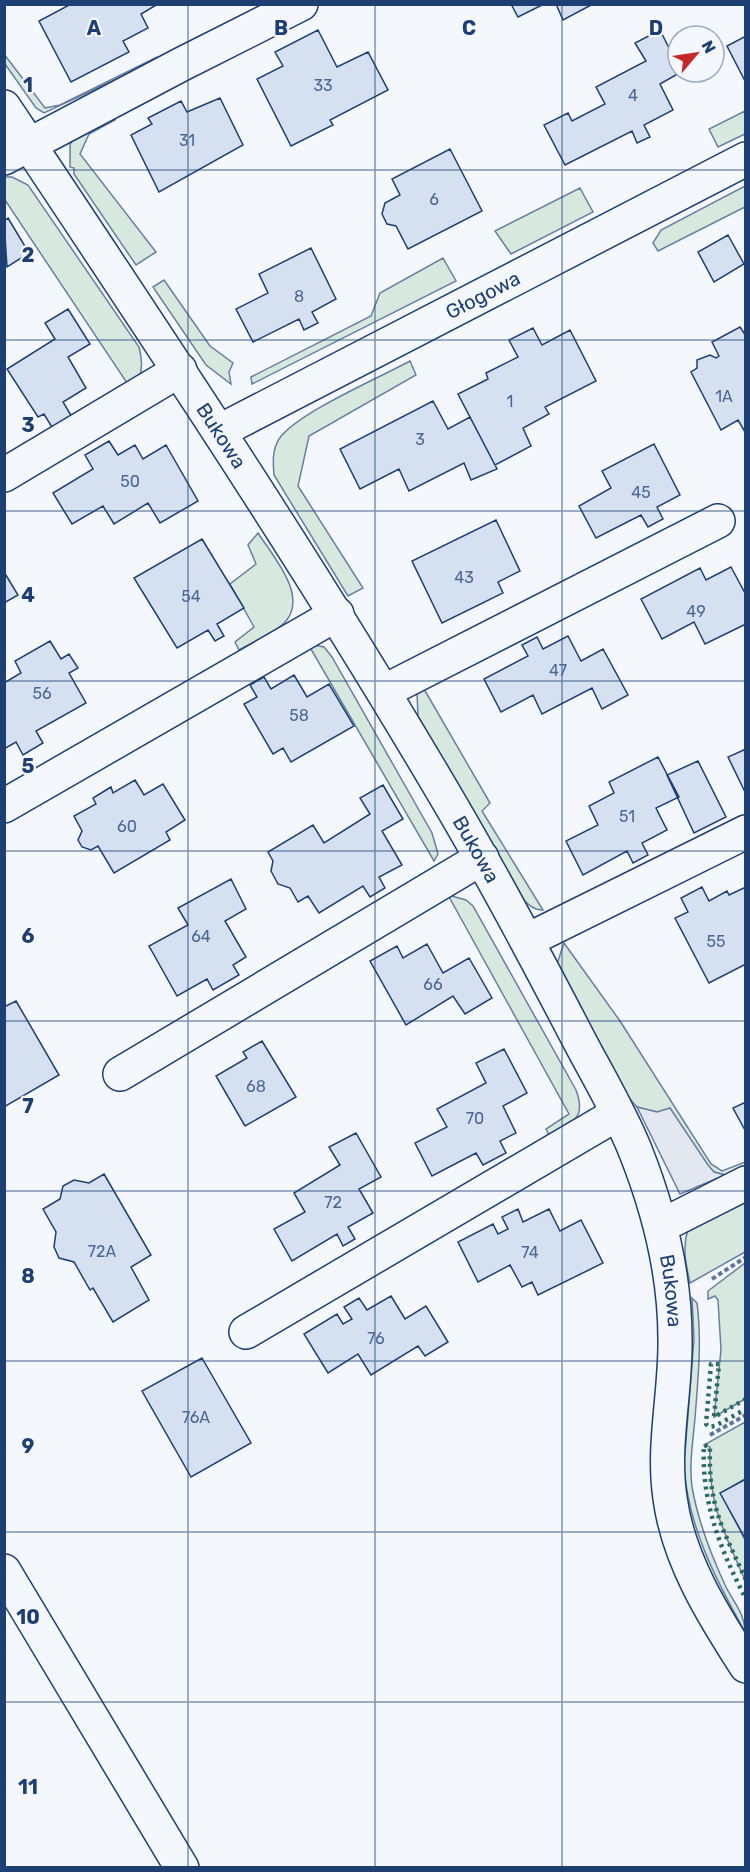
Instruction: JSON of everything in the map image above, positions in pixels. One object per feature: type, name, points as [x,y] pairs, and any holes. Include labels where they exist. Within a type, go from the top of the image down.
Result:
[{"type":"street","points":[[17,151],[300,4]]},
{"type":"street","name":"Bukowa","points":[[4,107],[17,151],[180,370],[385,691],[528,940],[617,1114],[647,1182],[661,1226],[673,1296],[676,1342],[669,1429],[670,1501],[685,1553],[708,1607],[746,1666]]},
{"type":"street","name":"Głogowa","points":[[220,431],[746,159]]},
{"type":"street","points":[[4,475],[180,370]]},
{"type":"street","points":[[385,691],[718,521]]},
{"type":"street","points":[[4,806],[337,614]]},
{"type":"street","points":[[528,940],[746,832]]},
{"type":"street","points":[[120,1074],[482,858]]},
{"type":"street","points":[[246,1332],[617,1114]]},
{"type":"street","points":[[661,1226],[746,1183]]},
{"type":"street","points":[[4,1570],[182,1868]]},
{"type":"path","points":[[706,1437],[746,1414]]},
{"type":"shaded area","points":[[4,54],[45,108],[60,105],[157,57],[158,60],[44,113],[36,108],[5,64]]},
{"type":"shaded area","points":[[745,111],[745,134],[718,147],[709,129]]},
{"type":"shaded area","points":[[112,114],[115,120],[89,134],[80,154],[156,252],[136,265],[74,174],[74,168],[70,167],[70,145],[73,138]]},
{"type":"shaded area","points":[[4,177],[12,177],[28,185],[139,347],[141,370],[138,380],[131,389],[5,200]]},
{"type":"shaded area","points":[[745,186],[745,207],[658,251],[653,243],[661,230]]},
{"type":"shaded area","points":[[580,188],[593,212],[511,254],[495,231]]},
{"type":"shaded area","points":[[443,258],[456,281],[252,384],[251,377],[371,316],[380,293]]},
{"type":"shaded area","points":[[164,280],[210,346],[233,363],[229,372],[231,384],[206,365],[153,287]]},
{"type":"shaded area","points":[[410,361],[416,375],[309,436],[298,486],[363,588],[348,596],[274,475],[275,448],[279,439],[289,429],[320,407]]},
{"type":"shaded area","points":[[258,533],[286,576],[293,599],[292,611],[286,621],[276,629],[239,650],[235,642],[254,627],[230,584],[256,564],[248,545]]},
{"type":"shaded area","points":[[308,644],[324,647],[332,657],[432,833],[438,854],[434,861]]},
{"type":"shaded area","points":[[424,689],[490,803],[482,811],[543,910],[532,907],[518,893],[418,716],[417,693]]},
{"type":"shaded area","points":[[448,895],[466,900],[473,906],[576,1090],[580,1108],[575,1119],[549,1135],[546,1129],[569,1114]]},
{"type":"shaded area","points":[[564,943],[620,1021],[711,1164],[722,1171],[745,1162],[745,1167],[725,1175],[714,1172],[657,1112],[637,1107],[626,1095],[557,964]]},
{"type":"shaded area","points":[[637,1107],[657,1112],[670,1108],[708,1165],[714,1172],[725,1175],[680,1194]]},
{"type":"shaded area","points":[[745,1196],[745,1252],[690,1283],[685,1250],[688,1229]]},
{"type":"shaded area","points":[[745,1263],[745,1399],[714,1417],[721,1350],[718,1300],[715,1296],[708,1299],[708,1291]]},
{"type":"shaded area","points":[[692,1298],[697,1303],[699,1346],[691,1461],[692,1487],[715,1563],[741,1614],[745,1632],[705,1552],[697,1532],[687,1489],[684,1466],[694,1339]]},
{"type":"shaded area","points":[[745,1422],[745,1479],[721,1493],[745,1540],[745,1580],[714,1501],[710,1447],[704,1445]]},
{"type":"building","points":[[71,4],[158,4],[141,14],[148,28],[123,41],[129,52],[71,82],[39,21]]},
{"type":"building","points":[[511,4],[544,4],[518,17]]},
{"type":"building","points":[[556,4],[593,4],[563,20]]},
{"type":"building","points":[[318,30],[337,67],[368,52],[388,90],[330,120],[333,125],[291,146],[257,79],[283,66],[275,52]]},
{"type":"building","points":[[660,30],[666,42],[666,81],[660,84],[673,110],[644,125],[650,137],[637,143],[632,131],[565,165],[544,125],[568,113],[572,121],[605,104],[596,87],[646,61],[635,43]]},
{"type":"building","points":[[746,36],[746,83],[727,46]]},
{"type":"building","points":[[220,98],[243,145],[159,192],[131,135],[152,124],[148,118],[181,101],[187,112]]},
{"type":"building","points":[[450,149],[482,211],[408,249],[396,226],[387,224],[382,214],[385,203],[400,195],[392,179]]},
{"type":"building","points":[[8,218],[29,253],[7,267],[4,221]]},
{"type":"building","points":[[728,235],[744,264],[714,282],[698,252]]},
{"type":"building","points":[[311,248],[336,299],[312,312],[318,323],[304,330],[299,319],[253,342],[236,309],[268,293],[259,274]]},
{"type":"building","points":[[68,309],[90,344],[68,357],[86,388],[63,402],[72,417],[53,429],[44,414],[38,417],[7,369],[55,339],[45,323]]},
{"type":"building","points":[[740,327],[746,336],[745,432],[738,420],[721,430],[691,372],[697,368],[697,360],[710,355],[716,358],[719,356],[712,342]]},
{"type":"building","points":[[533,328],[542,345],[570,330],[596,381],[545,407],[549,414],[523,428],[531,446],[495,465],[458,394],[488,379],[486,373],[518,357],[509,340]]},
{"type":"building","points":[[433,401],[448,429],[470,417],[497,469],[471,480],[464,463],[409,491],[399,469],[360,489],[340,449]]},
{"type":"building","points":[[109,441],[118,455],[135,445],[143,459],[166,445],[198,501],[160,523],[148,503],[114,524],[103,506],[72,524],[53,493],[93,469],[85,455]]},
{"type":"building","points":[[654,444],[680,495],[657,507],[663,519],[648,527],[641,515],[596,538],[579,506],[611,488],[602,471]]},
{"type":"building","points":[[496,520],[520,571],[498,582],[503,593],[442,623],[412,561]]},
{"type":"building","points":[[202,539],[244,608],[217,624],[224,636],[215,641],[208,630],[177,648],[134,578]]},
{"type":"building","points":[[731,567],[746,595],[746,624],[705,644],[694,622],[662,639],[641,599],[700,568],[706,580]]},
{"type":"building","points":[[4,572],[18,595],[4,603]]},
{"type":"building","points":[[568,636],[581,661],[603,649],[628,695],[602,709],[592,688],[542,714],[533,695],[501,712],[484,679],[528,656],[522,645],[537,637],[543,649]]},
{"type":"building","points":[[50,641],[61,659],[69,654],[78,668],[69,673],[86,703],[36,731],[43,743],[23,755],[16,742],[4,749],[4,683],[21,673],[15,661]]},
{"type":"building","points":[[294,675],[307,697],[329,684],[354,726],[291,762],[283,748],[273,754],[244,704],[257,697],[250,685],[264,677],[271,689]]},
{"type":"building","points":[[746,749],[746,791],[745,792],[728,757]]},
{"type":"building","points":[[658,757],[679,797],[656,808],[667,830],[642,843],[648,855],[633,863],[627,851],[583,875],[566,841],[598,825],[589,806],[614,793],[609,782]]},
{"type":"building","points":[[698,761],[726,817],[694,833],[667,775]]},
{"type":"building","points":[[135,780],[144,795],[163,784],[185,820],[166,832],[170,840],[114,873],[98,846],[91,850],[82,847],[78,840],[82,831],[74,816],[96,804],[93,798],[111,787],[113,793]]},
{"type":"building","points":[[383,785],[403,819],[382,831],[402,865],[379,877],[385,888],[370,897],[363,886],[319,913],[308,896],[298,902],[290,888],[278,884],[271,871],[273,861],[268,852],[313,825],[324,843],[370,814],[360,798]]},
{"type":"building","points":[[231,879],[246,909],[225,921],[246,957],[233,965],[239,975],[213,990],[207,979],[177,996],[149,946],[188,925],[178,908]]},
{"type":"building","points":[[702,887],[709,901],[727,891],[729,895],[746,887],[746,964],[709,983],[675,918],[688,912],[681,898]]},
{"type":"building","points":[[427,944],[443,973],[469,958],[492,998],[465,1014],[453,996],[406,1025],[370,961],[397,946],[403,958]]},
{"type":"building","points":[[16,1001],[59,1075],[4,1107],[4,1007]]},
{"type":"building","points":[[262,1041],[296,1097],[245,1126],[216,1076],[247,1058],[243,1052]]},
{"type":"building","points":[[504,1049],[527,1093],[503,1106],[516,1133],[500,1141],[506,1153],[483,1165],[476,1153],[432,1176],[415,1143],[447,1127],[437,1109],[486,1083],[476,1063]]},
{"type":"building","points":[[746,1102],[746,1132],[733,1108]]},
{"type":"building","points":[[356,1133],[381,1177],[359,1189],[373,1213],[348,1227],[355,1239],[343,1246],[337,1234],[292,1261],[274,1229],[305,1212],[294,1193],[340,1165],[329,1147]]},
{"type":"building","points":[[104,1174],[151,1255],[131,1267],[149,1300],[113,1322],[93,1288],[90,1290],[74,1262],[59,1258],[54,1247],[56,1232],[43,1209],[60,1199],[63,1186],[74,1180],[89,1183]]},
{"type":"building","points":[[518,1209],[523,1222],[549,1209],[560,1231],[581,1220],[603,1263],[538,1295],[532,1282],[522,1287],[510,1265],[478,1282],[458,1242],[493,1224],[498,1234],[508,1229],[502,1217]]},
{"type":"building","points":[[391,1296],[405,1319],[426,1306],[448,1342],[425,1356],[418,1346],[371,1375],[358,1354],[328,1373],[304,1334],[337,1314],[343,1324],[352,1319],[344,1307],[359,1298],[367,1310]]},
{"type":"building","points":[[202,1358],[251,1443],[191,1477],[142,1391]]},
{"type":"building","points":[[746,1479],[746,1540],[720,1493]]},
{"type":"hedge","points":[[746,1399],[714,1417],[719,1364],[711,1364],[706,1424],[709,1427],[715,1426],[746,1409]]},
{"type":"hedge","points":[[746,1580],[718,1516],[711,1485],[710,1447],[704,1445],[706,1486],[714,1524],[728,1562],[746,1599]]}]
